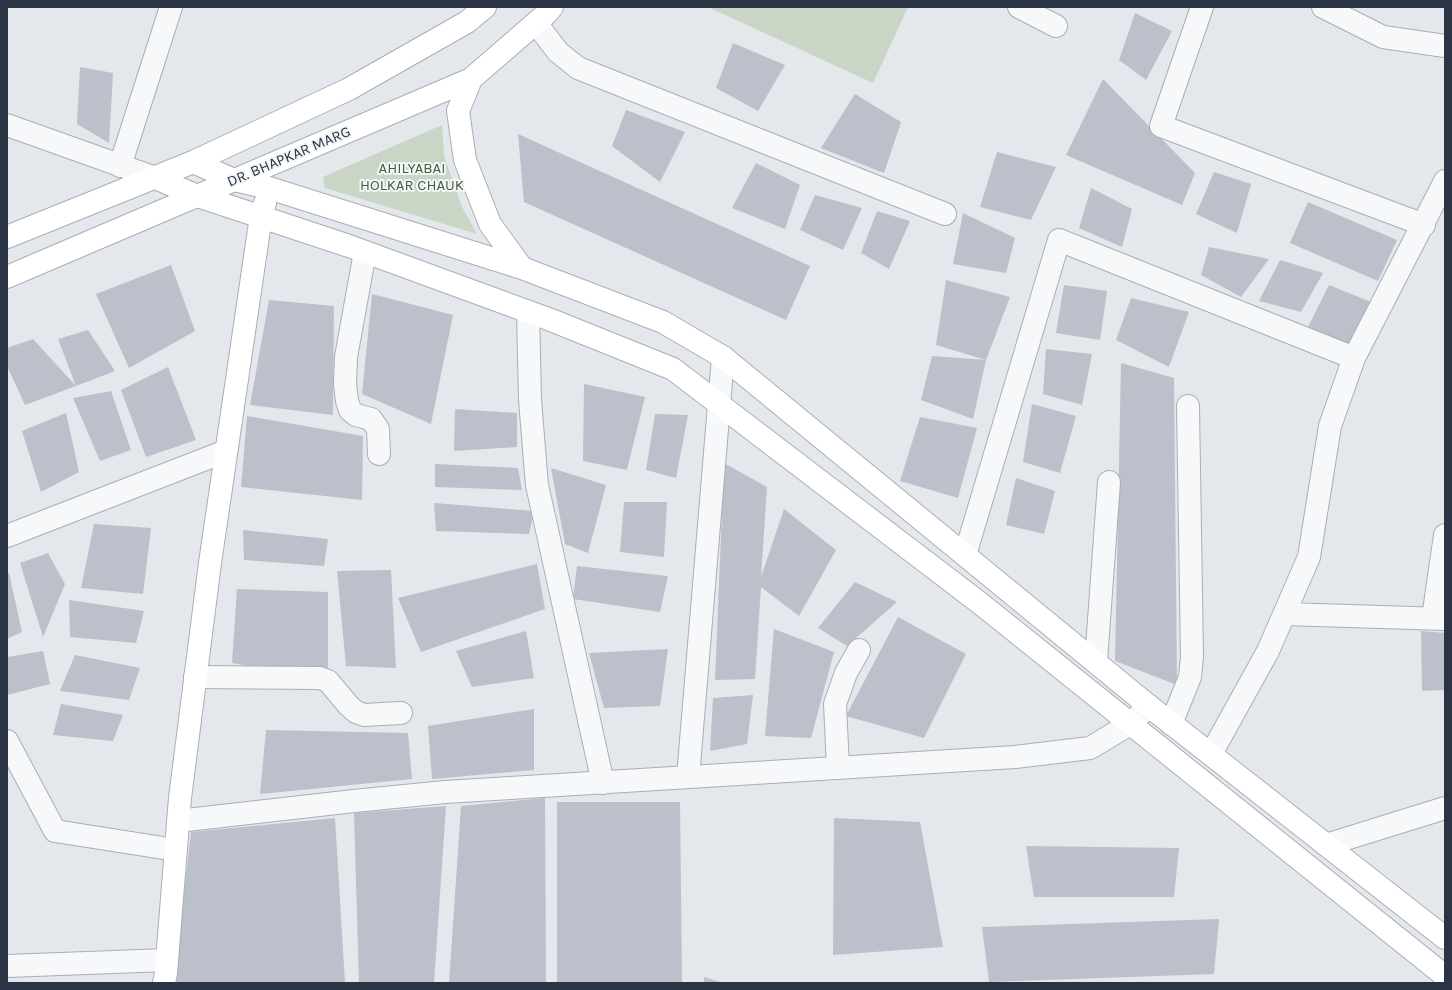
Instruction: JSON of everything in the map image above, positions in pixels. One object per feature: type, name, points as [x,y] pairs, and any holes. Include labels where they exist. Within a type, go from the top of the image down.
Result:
[{"type":"main road","points":[[7,237],[193,162],[349,89],[467,22],[485,7]]},
{"type":"main road","name":"DR. BHAPKAR MARG","points":[[7,276],[471,79],[536,23],[552,7]]},
{"type":"main road","points":[[471,79],[458,111],[465,160],[490,224],[522,268]]},
{"type":"main road","points":[[193,162],[234,180],[269,188],[522,268],[663,322],[723,357],[1096,661],[1171,724],[1445,938]]},
{"type":"main road","points":[[153,177],[195,195],[365,252],[528,312],[674,370],[981,604],[1445,976]]},
{"type":"main road","points":[[164,983],[178,821],[195,677],[226,452],[261,216],[269,188]]},
{"type":"street","points":[[120,166],[172,7]]},
{"type":"street","points":[[1019,7],[1056,26]]},
{"type":"street","points":[[1202,7],[1161,126],[1424,225]]},
{"type":"street","points":[[1323,7],[1383,37],[1445,46]]},
{"type":"street","points":[[536,23],[558,52],[578,68],[945,214]]},
{"type":"street","points":[[7,125],[153,177]]},
{"type":"street","points":[[1210,754],[1268,651],[1309,557],[1330,426],[1354,358],[1424,225],[1445,181]]},
{"type":"street","points":[[965,555],[1059,240],[1354,358]]},
{"type":"street","points":[[365,252],[347,350],[345,384],[347,401],[350,410],[356,414],[371,419],[378,429],[379,454]]},
{"type":"street","points":[[528,312],[530,400],[537,485],[603,783]]},
{"type":"street","points":[[688,777],[723,357]]},
{"type":"street","points":[[1171,724],[1190,677],[1192,657],[1188,406]]},
{"type":"street","points":[[7,536],[226,452]]},
{"type":"street","points":[[1096,661],[1109,482]]},
{"type":"street","points":[[1285,614],[1439,619],[1445,535]]},
{"type":"street","points":[[838,768],[835,704],[846,672],[859,650]]},
{"type":"street","points":[[195,677],[320,678],[328,681],[356,712],[364,715],[401,713]]},
{"type":"street","points":[[178,821],[445,792],[1015,757],[1090,748],[1130,724],[1149,706]]},
{"type":"street","points":[[7,741],[55,830],[176,850]]},
{"type":"street","points":[[1326,844],[1445,808]]},
{"type":"street","points":[[7,966],[167,960]]},
{"type":"green space","points":[[708,7],[908,7],[873,83]]},
{"type":"green space","name":"AHILYABAI HOLKAR CHAUK","points":[[442,125],[444,156],[462,207],[477,234],[325,188],[323,177]]},
{"type":"building","points":[[1135,13],[1172,31],[1146,80],[1119,60]]},
{"type":"building","points":[[733,43],[785,65],[758,111],[716,88]]},
{"type":"building","points":[[80,67],[113,73],[109,143],[77,124]]},
{"type":"building","points":[[1103,79],[1195,173],[1182,205],[1066,155]]},
{"type":"building","points":[[855,94],[901,122],[884,173],[821,148]]},
{"type":"building","points":[[626,110],[685,132],[660,182],[612,146]]},
{"type":"building","points":[[518,134],[810,266],[786,320],[524,202]]},
{"type":"building","points":[[997,152],[1056,167],[1031,220],[980,207]]},
{"type":"building","points":[[756,163],[800,185],[785,229],[732,208]]},
{"type":"building","points":[[1214,172],[1251,184],[1237,233],[1196,214]]},
{"type":"building","points":[[1091,188],[1132,209],[1122,247],[1079,228]]},
{"type":"building","points":[[815,195],[862,208],[843,250],[800,230]]},
{"type":"building","points":[[1308,202],[1397,240],[1378,281],[1290,243]]},
{"type":"building","points":[[877,211],[910,221],[889,269],[861,253]]},
{"type":"building","points":[[963,213],[1015,238],[1006,273],[953,264]]},
{"type":"building","points":[[1209,247],[1269,259],[1241,297],[1201,275]]},
{"type":"building","points":[[1280,260],[1323,273],[1301,312],[1259,301]]},
{"type":"building","points":[[171,265],[195,331],[129,368],[96,294]]},
{"type":"building","points":[[946,280],[1010,297],[986,360],[936,345]]},
{"type":"building","points":[[1064,285],[1107,291],[1100,340],[1056,333]]},
{"type":"building","points":[[1329,285],[1371,302],[1348,345],[1307,329]]},
{"type":"building","points":[[372,294],[453,315],[431,424],[362,394]]},
{"type":"building","points":[[1131,298],[1189,312],[1169,367],[1116,340]]},
{"type":"building","points":[[269,300],[334,306],[333,415],[250,405]]},
{"type":"building","points":[[88,330],[115,371],[76,386],[58,339]]},
{"type":"building","points":[[33,339],[76,386],[25,405],[7,366],[7,348]]},
{"type":"building","points":[[1046,349],[1092,354],[1082,405],[1043,394]]},
{"type":"building","points":[[932,356],[986,360],[973,419],[921,400]]},
{"type":"building","points":[[1121,363],[1174,378],[1177,685],[1115,661]]},
{"type":"building","points":[[168,367],[196,440],[146,457],[121,390]]},
{"type":"building","points":[[584,384],[645,397],[627,470],[583,461]]},
{"type":"building","points":[[111,391],[131,450],[100,461],[73,398]]},
{"type":"building","points":[[1032,404],[1076,416],[1060,473],[1023,462]]},
{"type":"building","points":[[455,409],[517,413],[517,447],[454,451]]},
{"type":"building","points":[[66,413],[79,472],[41,492],[22,431]]},
{"type":"building","points":[[655,414],[688,415],[676,478],[646,470]]},
{"type":"building","points":[[247,416],[363,436],[362,500],[241,487]]},
{"type":"building","points":[[920,417],[977,428],[958,498],[900,481]]},
{"type":"building","points":[[724,463],[767,487],[761,577],[784,509],[836,550],[799,616],[761,587],[755,679],[715,680]]},
{"type":"building","points":[[435,464],[518,468],[522,490],[435,487]]},
{"type":"building","points":[[551,468],[606,485],[588,553],[565,544]]},
{"type":"building","points":[[1016,478],[1055,491],[1044,534],[1006,525]]},
{"type":"building","points":[[624,502],[667,502],[664,557],[620,552]]},
{"type":"building","points":[[434,503],[534,511],[529,534],[436,531]]},
{"type":"building","points":[[94,524],[151,528],[143,594],[81,588]]},
{"type":"building","points":[[243,530],[328,539],[324,566],[244,560]]},
{"type":"building","points":[[48,553],[65,584],[43,637],[20,563]]},
{"type":"building","points":[[537,564],[545,609],[421,652],[398,598]]},
{"type":"building","points":[[577,566],[668,576],[660,612],[573,599]]},
{"type":"building","points":[[391,570],[396,668],[346,666],[337,571]]},
{"type":"building","points":[[7,573],[9,573],[22,632],[7,639]]},
{"type":"building","points":[[855,582],[897,602],[847,646],[818,628]]},
{"type":"building","points":[[237,589],[328,592],[328,681],[232,663]]},
{"type":"building","points":[[69,600],[144,611],[136,643],[70,637]]},
{"type":"building","points":[[898,617],[966,654],[924,738],[846,716]]},
{"type":"building","points":[[774,629],[834,652],[811,738],[765,736]]},
{"type":"building","points":[[526,631],[534,678],[472,687],[456,651]]},
{"type":"building","points":[[1421,631],[1445,633],[1445,690],[1422,691]]},
{"type":"building","points":[[668,649],[660,706],[604,708],[589,653]]},
{"type":"building","points":[[43,651],[50,684],[7,695],[7,657]]},
{"type":"building","points":[[75,655],[140,668],[129,700],[60,691]]},
{"type":"building","points":[[753,695],[747,744],[710,751],[713,698]]},
{"type":"building","points":[[61,704],[123,715],[113,741],[53,735]]},
{"type":"building","points":[[534,709],[534,770],[432,779],[428,726]]},
{"type":"building","points":[[266,730],[408,733],[412,779],[260,794]]},
{"type":"building","points":[[545,798],[546,983],[449,983],[461,806]]},
{"type":"building","points":[[557,802],[680,802],[682,983],[557,983]]},
{"type":"building","points":[[446,806],[434,983],[359,983],[354,813]]},
{"type":"building","points":[[335,818],[345,983],[174,983],[191,832]]},
{"type":"building","points":[[834,818],[920,822],[943,947],[833,955]]},
{"type":"building","points":[[1026,846],[1179,848],[1174,897],[1034,897]]},
{"type":"building","points":[[1219,919],[1214,974],[989,982],[982,927]]},
{"type":"building","points":[[704,977],[723,983],[704,983]]}]
